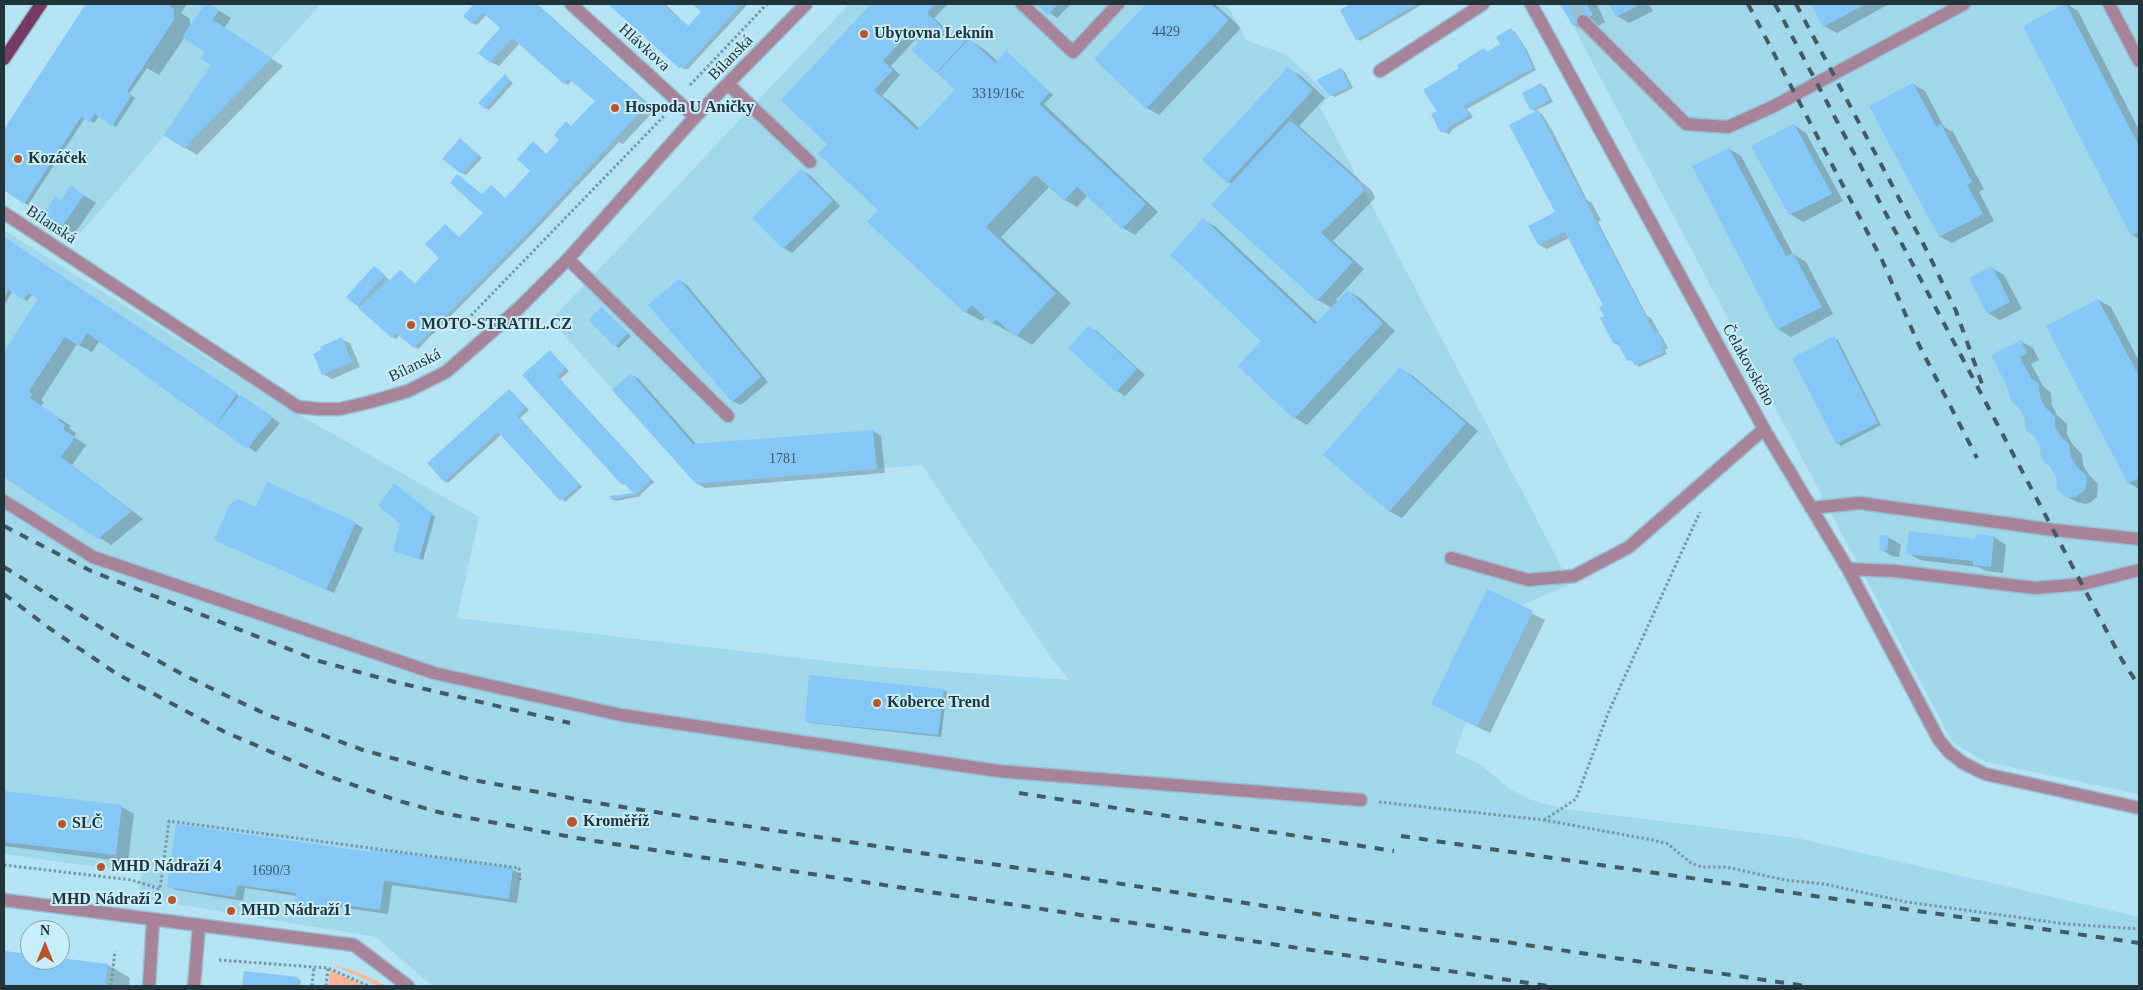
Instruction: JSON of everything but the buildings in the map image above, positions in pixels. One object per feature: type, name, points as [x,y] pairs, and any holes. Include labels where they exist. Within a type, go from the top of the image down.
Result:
[{"type":"main road","points":[[4,59],[42,4]]},
{"type":"street","name":"Hlávkova","points":[[571,4],[695,117]]},
{"type":"street","name":"Bílanská","points":[[4,213],[298,407],[319,409],[362,404],[408,392],[446,372],[519,308],[568,260],[695,117],[806,4]]},
{"type":"street","points":[[1022,4],[1073,52],[1118,4]]},
{"type":"street","points":[[1380,71],[1483,4]]},
{"type":"street","name":"Čelakovského","points":[[1531,4],[1764,429],[1848,569],[1939,740],[1949,752],[1963,763],[1985,774],[2139,808]]},
{"type":"street","points":[[1583,21],[1686,124],[1728,127],[1774,106],[1964,4]]},
{"type":"street","points":[[2109,4],[2139,61]]},
{"type":"street","points":[[728,84],[810,162]]},
{"type":"street","points":[[568,260],[728,416]]},
{"type":"street","points":[[1452,558],[1528,580],[1574,576],[1629,547],[1764,429]]},
{"type":"street","points":[[4,501],[93,557],[434,673],[602,711],[998,771],[1361,800]]},
{"type":"street","points":[[1811,508],[1860,503],[2054,530],[2139,539]]},
{"type":"street","points":[[1848,569],[1895,571],[2035,588],[2083,584],[2139,570]]},
{"type":"street","points":[[4,900],[354,945],[408,986]]},
{"type":"street","points":[[149,986],[153,920]]},
{"type":"street","points":[[194,986],[200,925]]},
{"type":"path","points":[[457,330],[678,100],[767,4]]},
{"type":"path","points":[[1544,820],[1576,799],[1609,711],[1700,513],[1712,476]]},
{"type":"path","points":[[1361,800],[1544,820],[1653,840],[1668,844],[1691,863],[1702,867],[1726,867],[1785,880],[1824,884],[1907,902],[2066,924],[2139,928]]},
{"type":"path","points":[[4,865],[132,880],[160,889],[169,821],[519,868],[520,880]]},
{"type":"path","points":[[111,986],[115,951]]},
{"type":"path","points":[[219,960],[328,968],[369,986]]},
{"type":"path","points":[[312,986],[314,967]]},
{"type":"path","points":[[326,986],[328,968]]},
{"type":"shaded area","points":[[86,4],[321,4],[272,58],[184,148],[164,136],[76,238],[4,190],[4,129]]},
{"type":"shaded area","points":[[849,4],[1227,4],[1246,40],[1287,55],[1330,96],[1320,107],[1558,560],[1569,585],[1521,605],[1533,611],[1477,727],[1466,721],[1455,753],[1478,763],[1510,789],[1531,800],[1565,809],[1797,838],[2139,917],[2139,986],[432,986],[376,937],[139,898],[141,873],[4,854],[4,230],[289,409],[479,517],[457,618],[869,666],[1069,680],[1050,656],[922,465],[696,484],[551,320]]},
{"type":"shaded area","points":[[1560,4],[2139,4],[2139,794],[1986,762],[1953,743]]},
{"type":"shaded area","points":[[330,964],[357,972],[387,986],[375,986],[371,982]]},
{"type":"shaded area","points":[[330,970],[366,986],[328,986]]},
{"type":"tunnel","points":[[1574,4],[1583,21]]},
{"type":"railway","points":[[1748,4],[1882,260],[1917,341],[1977,458]]},
{"type":"railway","points":[[1775,4],[2122,660],[2139,686]]},
{"type":"railway","points":[[1796,4],[1927,251],[1956,311],[1982,384]]},
{"type":"railway","points":[[4,526],[91,571],[319,661],[395,682],[570,723]]},
{"type":"railway","points":[[4,567],[124,642],[182,674],[268,715],[363,750],[468,779],[597,803],[1349,919],[1806,986]]},
{"type":"railway","points":[[4,594],[49,628],[117,674],[225,732],[325,775],[396,800],[442,813],[588,840],[1548,986]]},
{"type":"railway","points":[[1019,793],[1394,851]]},
{"type":"railway","points":[[1401,836],[2139,943]]},
{"type":"place","name":"Ubytovna Leknín","points":[[864,34]]},
{"type":"place","name":"Hospoda U Aničky","points":[[615,108]]},
{"type":"place","name":"Kozáček","points":[[18,159]]},
{"type":"place","name":"MOTO-STRATIL.CZ","points":[[411,325]]},
{"type":"place","name":"Koberce Trend","points":[[877,703]]},
{"type":"place","name":"Kroměříž","points":[[572,822]]},
{"type":"place","name":"SLČ","points":[[62,824]]},
{"type":"place","name":"MHD Nádraží 4","points":[[101,867]]},
{"type":"place","name":"MHD Nádraží 2","points":[[172,900]]},
{"type":"place","name":"MHD Nádraží 1","points":[[231,911]]}]
